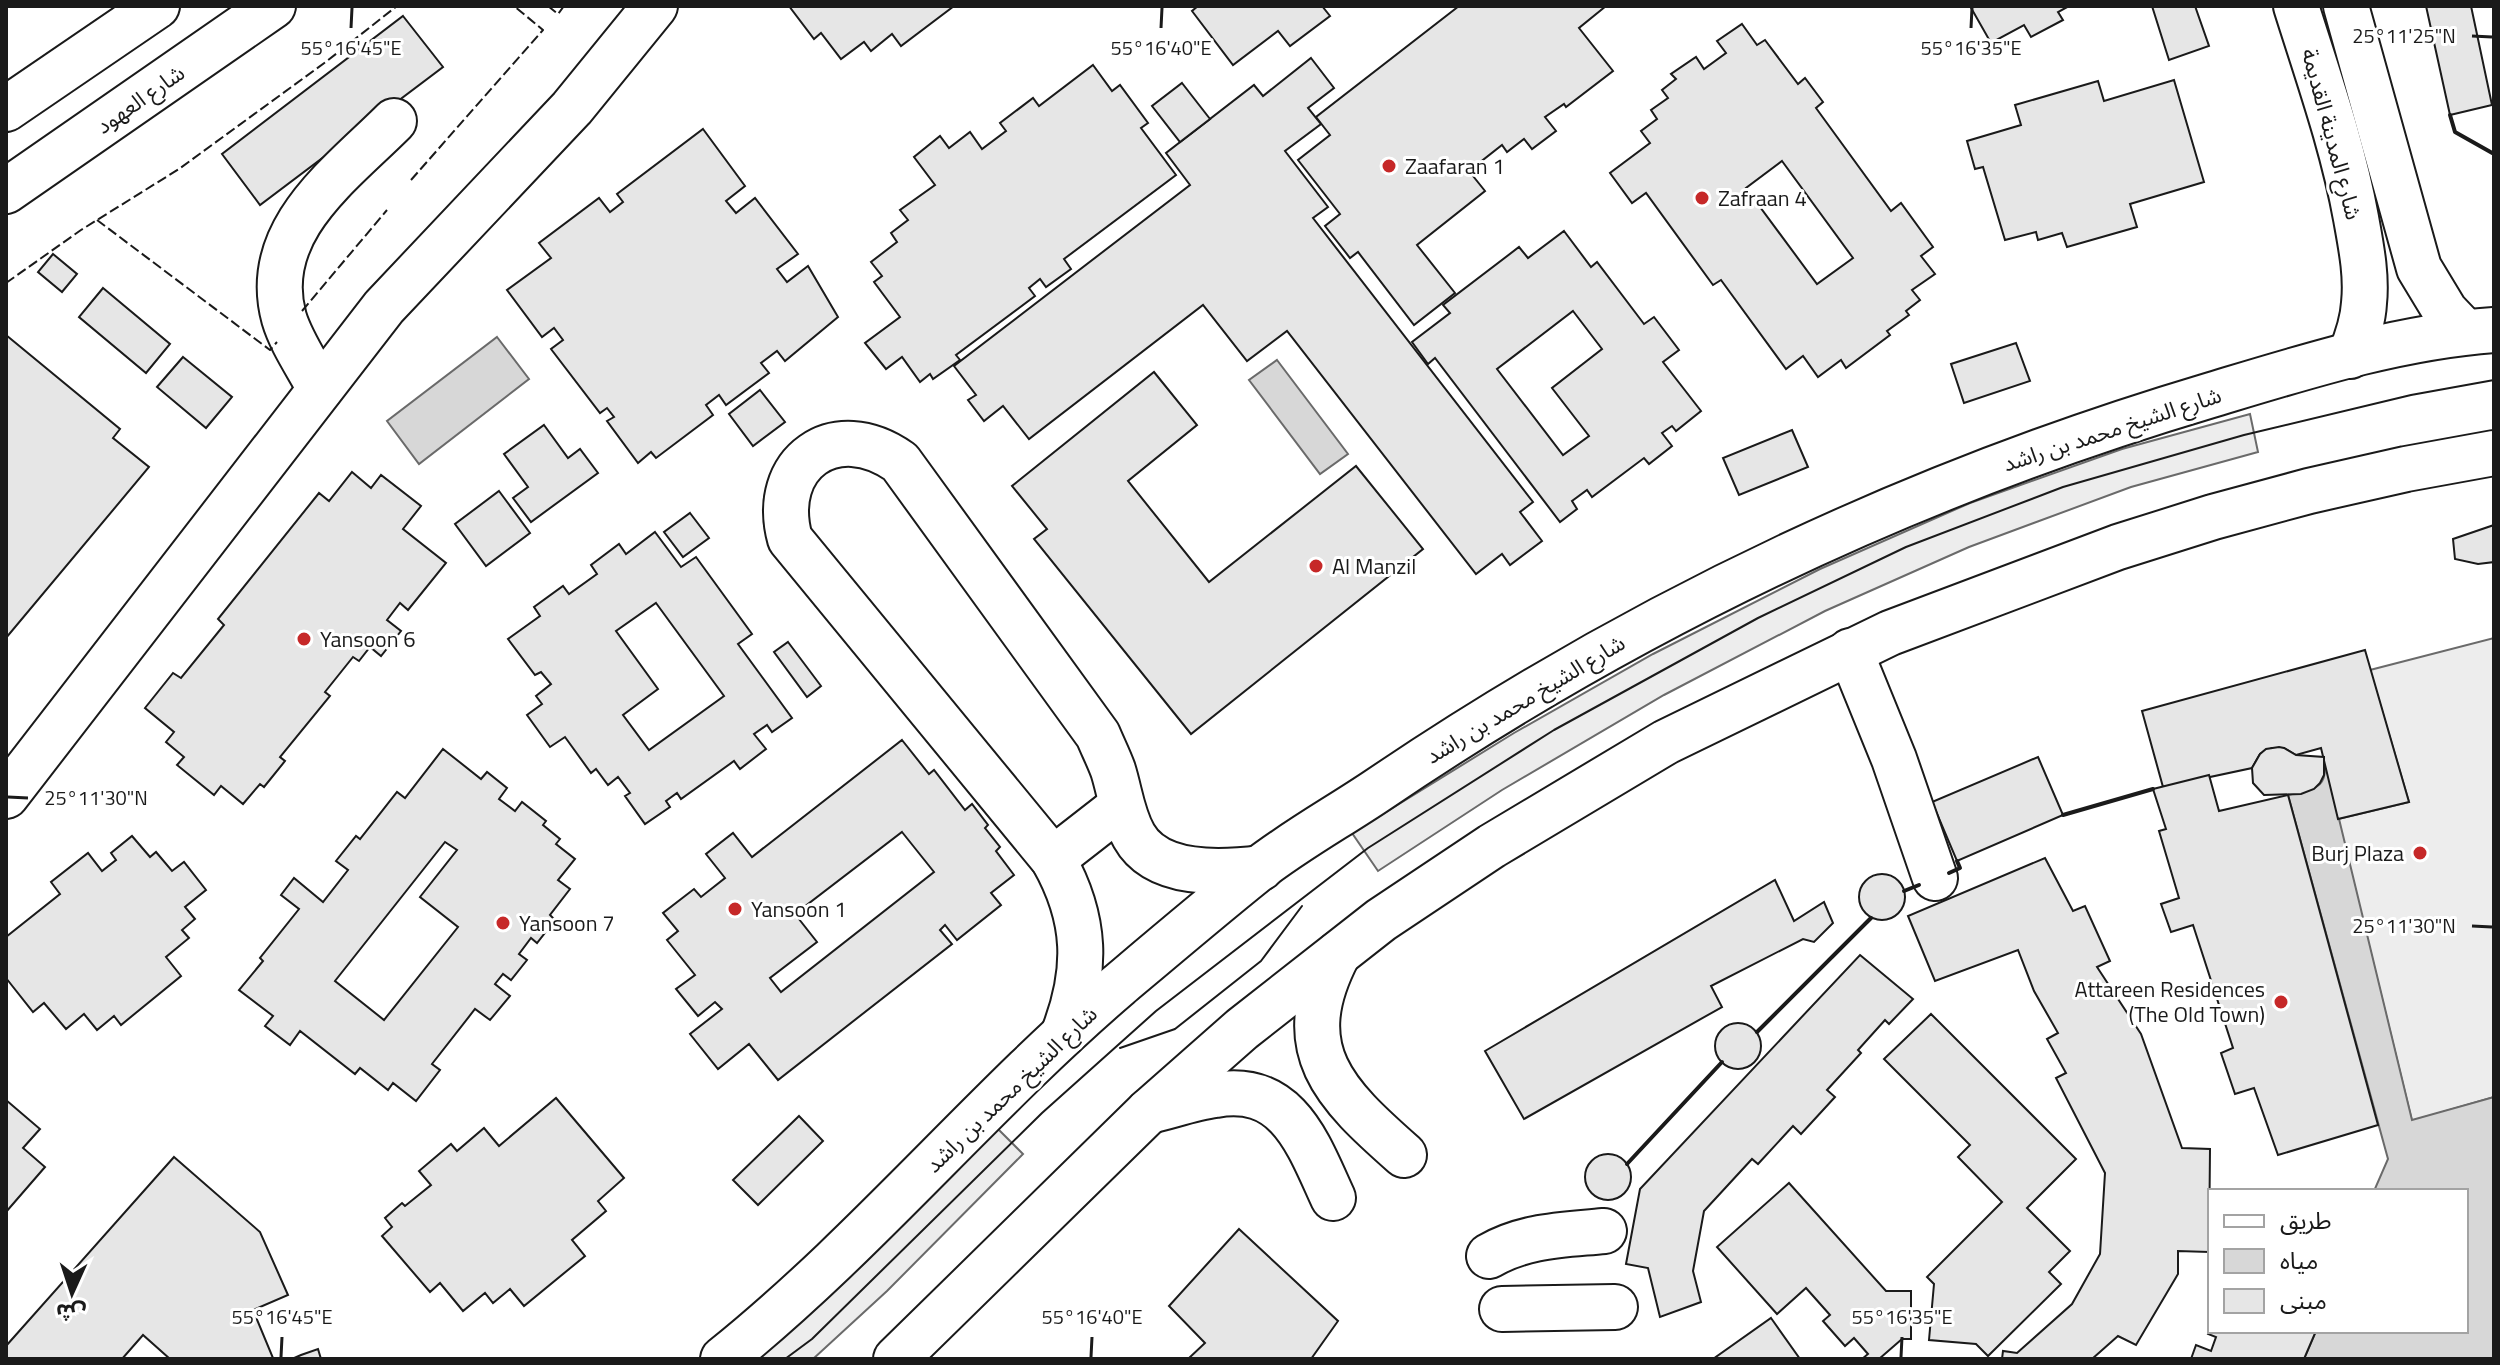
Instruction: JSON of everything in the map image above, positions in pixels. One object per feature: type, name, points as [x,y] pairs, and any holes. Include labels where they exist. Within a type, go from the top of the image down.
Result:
[{"type":"main road","points":[[6,109],[157,6]]},
{"type":"main road","name":"شارع العهود","points":[[6,191],[273,6]]},
{"type":"main road","points":[[6,796],[384,307],[572,108],[655,6]]},
{"type":"main road","name":"شارع المدينة القديمة","points":[[2296,6],[2346,168],[2360,241],[2365,279],[2364,303],[2361,329],[2350,356]]},
{"type":"main road","points":[[2346,6],[2419,268],[2445,311],[2480,331]]},
{"type":"main road","points":[[320,389],[284,316],[280,286],[283,257],[293,229],[310,205],[394,121]]},
{"type":"main road","name":"شارع الشيخ محمد بن راشد","points":[[723,1359],[776,1316],[859,1238],[1063,1035],[1261,868],[1445,745],[1553,679],[1663,618],[1776,561],[1936,491],[2128,420],[2350,356],[2480,331]]},
{"type":"main road","points":[[1063,1035],[1074,1006],[1080,976],[1081,945],[1077,915],[1068,886],[1053,859],[790,539],[784,519],[785,498],[792,478],[804,462],[822,450],[842,443],[863,444],[883,450],[900,462],[1098,735],[1135,839],[1160,861],[1228,872],[1261,868]]},
{"type":"main road","points":[[896,1359],[925,1342],[1149,1111],[1242,1029],[1381,920],[1578,793],[1666,742],[1850,651],[2118,547],[2213,517],[2378,475],[2494,453]]},
{"type":"main road","points":[[1850,651],[1894,759],[1935,878]]},
{"type":"main road","points":[[1053,859],[1121,806]]},
{"type":"main road","points":[[1338,954],[1324,981],[1317,1010],[1318,1039],[1325,1068],[1340,1094],[1404,1155]]},
{"type":"main road","points":[[1149,1111],[1217,1094],[1244,1094],[1270,1102],[1292,1119],[1307,1141],[1333,1198]]},
{"type":"main road","points":[[1489,1256],[1511,1244],[1535,1238],[1604,1231]]},
{"type":"main road","points":[[1502,1309],[1615,1307]]},
{"type":"shaded area","points":[[2250,414],[2258,452],[2131,487],[1969,547],[1825,611],[1664,695],[1502,790],[1378,871],[1352,833],[1514,733],[1653,654],[1820,569],[1970,503],[2122,449]]},
{"type":"shaded area","name":"Burj Plaza","points":[[2494,638],[2494,1097],[2412,1121],[2338,819],[2409,802],[2370,670]]},
{"type":"shaded area","points":[[996,1127],[1023,1154],[887,1291],[813,1359],[755,1359],[865,1262]]},
{"type":"water","points":[[497,337],[529,379],[419,464],[387,421]]},
{"type":"water","points":[[1277,360],[1348,454],[1320,474],[1249,380]]},
{"type":"water","points":[[2324,757],[2412,1120],[2494,1097],[2494,1359],[2304,1359],[2315,1333],[2468,1333],[2468,1189],[2375,1189],[2388,1159],[2288,795],[2317,786],[2325,768]]},
{"type":"building","points":[[789,6],[954,6],[901,46],[892,34],[871,51],[864,42],[841,59],[821,33],[814,39]]},
{"type":"building","points":[[1198,6],[1322,6],[1330,16],[1290,46],[1278,31],[1233,65],[1192,11]]},
{"type":"building","name":"Zaafaran 1","points":[[1459,6],[1606,6],[1579,28],[1613,71],[1566,107],[1564,104],[1545,117],[1556,131],[1532,149],[1524,139],[1507,152],[1502,145],[1469,171],[1485,191],[1417,245],[1455,293],[1414,325],[1358,252],[1350,258],[1325,226],[1340,214],[1298,160],[1330,135],[1316,117]]},
{"type":"building","points":[[1970,6],[2069,6],[2058,12],[2063,20],[2031,37],[2024,25],[1991,43]]},
{"type":"building","points":[[2152,6],[2195,6],[2209,46],[2169,60]]},
{"type":"building","points":[[2426,6],[2471,6],[2492,105],[2450,115]]},
{"type":"building","points":[[403,16],[443,67],[260,205],[222,154]]},
{"type":"building","name":"Zafraan 4","points":[[1742,24],[1757,45],[1765,40],[1798,84],[1805,78],[1823,102],[1816,108],[1891,211],[1901,203],[1933,247],[1921,256],[1935,274],[1912,290],[1920,300],[1906,311],[1909,315],[1887,331],[1890,335],[1846,368],[1841,360],[1818,377],[1803,356],[1786,369],[1721,280],[1713,285],[1646,193],[1632,203],[1610,173],[1650,143],[1641,131],[1657,119],[1651,110],[1668,98],[1662,90],[1676,79],[1671,74],[1696,57],[1704,69],[1726,53],[1717,41]],"holes":[[[1782,161],[1853,258],[1817,284],[1746,188]]]},
{"type":"building","points":[[1311,58],[1334,88],[1308,108],[1321,124],[1285,151],[1328,207],[1313,218],[1533,502],[1520,512],[1542,541],[1510,565],[1502,554],[1476,574],[1287,331],[1247,361],[1203,305],[1029,439],[1003,406],[984,421],[968,400],[976,395],[954,366],[1190,185],[1166,153],[1254,85],[1263,96]]},
{"type":"building","points":[[1093,65],[1112,91],[1120,85],[1148,123],[1141,128],[1176,175],[1064,259],[1071,269],[1046,287],[1040,279],[1029,288],[1035,296],[956,355],[960,360],[933,379],[930,374],[920,382],[902,357],[886,369],[865,343],[900,317],[874,282],[882,276],[871,262],[897,242],[891,233],[908,220],[900,210],[935,185],[914,157],[940,136],[949,148],[970,132],[982,149],[1006,131],[1000,123],[1033,98],[1039,106]]},
{"type":"building","points":[[2174,80],[2204,182],[2130,204],[2137,227],[2067,247],[2062,233],[2038,240],[2036,232],[2005,240],[1983,167],[1975,169],[1967,141],[2021,125],[2015,105],[2098,81],[2104,101]]},
{"type":"building","points":[[1182,83],[1210,119],[1180,142],[1152,106]]},
{"type":"building","points":[[703,129],[745,186],[726,201],[736,213],[755,198],[798,254],[777,269],[787,282],[808,266],[838,317],[785,361],[777,351],[761,363],[769,373],[726,405],[719,395],[706,405],[713,415],[656,458],[651,452],[638,463],[607,421],[614,417],[607,408],[600,413],[551,349],[563,340],[554,328],[542,337],[507,290],[551,258],[539,243],[599,198],[610,212],[623,202],[617,194]]},
{"type":"building","points":[[1564,231],[1591,267],[1597,262],[1644,324],[1654,317],[1679,350],[1663,362],[1701,411],[1676,431],[1672,426],[1662,433],[1672,446],[1649,464],[1644,458],[1592,497],[1587,490],[1572,501],[1577,509],[1560,522],[1435,358],[1428,364],[1412,342],[1450,313],[1443,305],[1519,247],[1528,258]],"holes":[[[1573,311],[1602,349],[1552,388],[1589,436],[1563,455],[1497,369]]]},
{"type":"building","points":[[53,254],[77,274],[62,292],[38,272]]},
{"type":"building","points":[[103,288],[170,344],[146,373],[79,317]]},
{"type":"building","points":[[6,335],[120,429],[113,438],[149,467],[6,638]]},
{"type":"building","points":[[2016,343],[2030,381],[1964,403],[1951,364]]},
{"type":"building","points":[[183,357],[232,397],[206,428],[157,387]]},
{"type":"building","name":"Al Manzil","points":[[1154,372],[1197,425],[1128,481],[1209,582],[1356,466],[1423,549],[1191,734],[1034,539],[1047,529],[1012,486]]},
{"type":"building","points":[[760,390],[785,422],[753,446],[729,414]]},
{"type":"building","points":[[544,425],[568,458],[580,449],[598,473],[531,522],[513,498],[528,487],[504,454]]},
{"type":"building","points":[[1792,430],[1808,467],[1739,495],[1723,458]]},
{"type":"building","name":"Yansoon 6","points":[[352,472],[371,488],[381,475],[421,506],[403,529],[446,563],[408,610],[400,603],[387,620],[401,631],[381,656],[370,647],[359,661],[353,657],[325,692],[330,696],[280,757],[285,761],[264,787],[260,784],[243,804],[221,786],[214,795],[177,765],[184,757],[166,742],[174,732],[145,708],[173,673],[181,678],[224,625],[218,619],[319,493],[329,501]]},
{"type":"building","points":[[499,491],[530,533],[486,566],[455,524]]},
{"type":"building","points":[[690,513],[709,538],[683,557],[664,532]]},
{"type":"building","points":[[2494,525],[2494,562],[2478,564],[2455,559],[2453,539]]},
{"type":"building","points":[[655,532],[681,567],[696,557],[752,634],[738,644],[792,718],[772,732],[767,725],[754,734],[766,749],[740,769],[734,761],[681,799],[677,793],[666,801],[670,807],[645,824],[625,796],[630,793],[618,777],[608,785],[596,769],[591,773],[565,737],[550,747],[527,715],[542,704],[536,696],[551,684],[541,672],[535,675],[508,639],[540,616],[534,607],[563,586],[569,594],[597,574],[591,565],[619,544],[626,554]],"holes":[[[656,603],[724,696],[649,750],[623,715],[658,689],[616,631]]]},
{"type":"building","points":[[788,642],[821,686],[807,697],[774,652]]},
{"type":"building","points":[[2365,650],[2409,802],[2338,819],[2321,748],[2296,755],[2284,748],[2272,748],[2260,754],[2252,768],[2163,787],[2142,711]]},
{"type":"building","name":"Yansoon 1","points":[[902,740],[929,774],[934,770],[965,810],[972,804],[1000,847],[996,851],[1014,875],[991,893],[1001,905],[957,940],[945,925],[940,930],[952,944],[778,1080],[749,1044],[718,1069],[690,1034],[722,1009],[715,1002],[698,1016],[676,989],[695,975],[667,940],[678,931],[663,913],[694,889],[701,897],[725,878],[706,854],[733,833],[752,857]],"holes":[[[902,832],[934,872],[781,992],[770,978],[817,942],[795,914]]]},
{"type":"building","points":[[2279,747],[2296,755],[2324,757],[2324,775],[2314,789],[2301,794],[2264,795],[2253,783],[2252,768],[2260,754],[2266,749]]},
{"type":"building","name":"Yansoon 7","points":[[443,749],[481,779],[487,772],[507,788],[499,799],[515,811],[522,802],[546,821],[543,825],[560,839],[556,844],[575,859],[558,880],[570,889],[550,915],[555,920],[537,943],[531,938],[519,954],[527,960],[511,980],[503,974],[495,984],[510,996],[490,1020],[475,1009],[432,1064],[440,1070],[416,1101],[393,1083],[388,1090],[360,1068],[355,1074],[300,1031],[290,1045],[265,1026],[273,1016],[239,990],[299,909],[281,895],[294,878],[323,902],[348,870],[336,861],[356,836],[360,839],[397,792],[405,798]],"holes":[[[445,842],[457,850],[420,897],[458,927],[384,1020],[335,981]]]},
{"type":"building","points":[[2038,757],[2063,815],[1957,861],[1932,802]]},
{"type":"building","name":"Attareen Residences (The Old Town)","points":[[2209,775],[2219,811],[2288,795],[2378,1125],[2278,1155],[2254,1088],[2235,1094],[2221,1053],[2233,1048],[2193,925],[2171,932],[2161,904],[2179,898],[2159,831],[2166,829],[2153,789]]},
{"type":"building","points":[[132,836],[150,857],[156,852],[172,871],[184,862],[206,890],[185,907],[195,919],[182,930],[189,938],[166,957],[181,976],[121,1025],[114,1016],[97,1030],[84,1014],[66,1029],[44,1003],[33,1012],[6,978],[6,937],[60,894],[51,882],[88,853],[102,871],[116,860],[111,853]]},
{"type":"building","points":[[2045,858],[2073,911],[2085,906],[2110,961],[2097,967],[2141,1034],[2182,1148],[2210,1149],[2208,1252],[2178,1251],[2178,1274],[2136,1345],[2118,1336],[2092,1359],[2002,1359],[2003,1351],[2017,1353],[2072,1304],[2100,1254],[2105,1173],[2056,1078],[2066,1073],[2047,1039],[2058,1033],[2034,991],[2018,950],[1935,981],[1908,916]]},
{"type":"building","points":[[1882,874],[1898,881],[1905,897],[1898,913],[1882,920],[1866,913],[1859,897],[1866,881]]},
{"type":"building","points":[[1775,880],[1794,921],[1824,902],[1833,923],[1814,942],[1803,939],[1711,986],[1722,1007],[1524,1119],[1485,1051]]},
{"type":"building","points":[[1860,955],[1913,999],[1889,1024],[1885,1020],[1858,1050],[1861,1053],[1827,1090],[1835,1097],[1801,1134],[1793,1126],[1758,1164],[1752,1159],[1704,1211],[1693,1271],[1701,1302],[1660,1317],[1648,1268],[1626,1264],[1640,1189]]},
{"type":"building","points":[[1931,1014],[2076,1159],[2027,1208],[2070,1251],[2049,1272],[2061,1284],[1988,1356],[1976,1344],[1929,1340],[1934,1284],[1927,1277],[2002,1202],[1958,1157],[1970,1145],[1884,1059]]},
{"type":"building","points":[[1738,1023],[1754,1030],[1761,1046],[1754,1062],[1738,1069],[1722,1062],[1715,1046],[1722,1030]]},
{"type":"building","points":[[556,1098],[624,1178],[598,1201],[606,1211],[572,1240],[585,1256],[524,1306],[510,1289],[493,1303],[485,1293],[463,1311],[440,1283],[430,1292],[382,1236],[392,1227],[385,1218],[431,1185],[419,1171],[451,1144],[457,1151],[484,1128],[499,1146]]},
{"type":"building","points":[[6,1100],[40,1129],[23,1148],[45,1167],[6,1212]]},
{"type":"building","points":[[799,1116],[823,1141],[758,1205],[733,1180]]},
{"type":"building","points":[[1608,1154],[1624,1161],[1631,1177],[1624,1193],[1608,1200],[1592,1193],[1585,1177],[1592,1161]]},
{"type":"building","points":[[174,1157],[260,1232],[288,1295],[253,1310],[273,1358],[170,1359],[143,1335],[122,1359],[6,1359],[6,1346]]},
{"type":"building","points":[[1789,1183],[1886,1291],[1911,1291],[1911,1339],[1902,1339],[1879,1359],[1862,1359],[1868,1354],[1854,1338],[1845,1346],[1823,1321],[1830,1315],[1806,1288],[1777,1314],[1717,1247]]},
{"type":"building","points":[[1239,1229],[1338,1321],[1311,1359],[1188,1359],[1205,1343],[1169,1306]]},
{"type":"building","points":[[1771,1318],[1800,1359],[1713,1359]]},
{"type":"building","points":[[2315,1333],[2304,1359],[2191,1359],[2196,1345],[2211,1351],[2216,1337],[2208,1334]]},
{"type":"building","points":[[318,1349],[321,1359],[292,1359],[301,1355]]},
{"type":"tram line","points":[[785,1359],[812,1339],[1042,1113],[1156,1011],[1368,848],[1554,730],[1758,618],[1906,547],[2063,487],[2244,435],[2411,395],[2494,380]]},
{"type":"tram line","points":[[1120,1048],[1175,1029],[1261,961],[1302,906]]},
{"type":"fence","points":[[6,283],[81,230],[179,169],[397,6]]},
{"type":"fence","points":[[411,180],[543,30],[514,6]]},
{"type":"fence","points":[[548,6],[558,14],[564,6]]},
{"type":"fence","points":[[302,311],[387,210]]},
{"type":"fence","points":[[97,220],[270,350],[277,342]]},
{"type":"wall","points":[[2450,115],[2455,132],[2494,154]]},
{"type":"wall","points":[[2063,815],[2153,789]]},
{"type":"wall","points":[[1949,873],[1960,868],[1957,861]]},
{"type":"wall","points":[[1904,891],[1919,885]]},
{"type":"wall","points":[[1757,1032],[1871,918]]},
{"type":"wall","points":[[1627,1164],[1722,1062]]},
{"type":"place","name":"Zaafaran 1","points":[[1389,166]]},
{"type":"place","name":"Zafraan 4","points":[[1702,198]]},
{"type":"place","name":"Al Manzil","points":[[1316,566]]},
{"type":"place","name":"Yansoon 6","points":[[304,639]]},
{"type":"place","name":"Burj Plaza","points":[[2420,853]]},
{"type":"place","name":"Yansoon 1","points":[[735,909]]},
{"type":"place","name":"Yansoon 7","points":[[503,923]]},
{"type":"place","name":"Attareen Residences (The Old Town)","points":[[2281,1002]]}]
